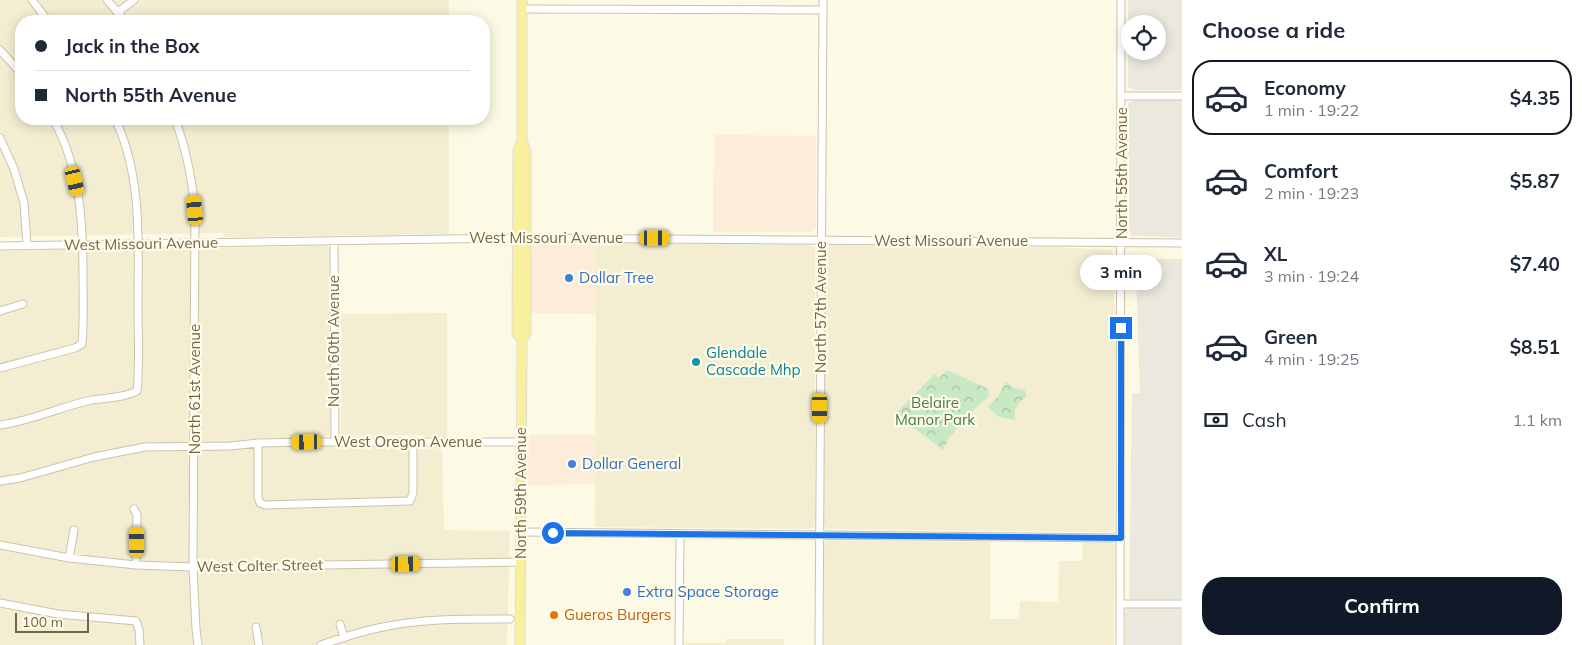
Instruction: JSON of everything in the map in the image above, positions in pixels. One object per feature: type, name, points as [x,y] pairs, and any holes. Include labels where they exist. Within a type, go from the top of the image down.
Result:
[{"type":"main road","name":"North 59th Avenue","points":[[520,645],[522,340],[517,334],[522,238],[518,150],[522,141],[522,4]]},
{"type":"street","points":[[32,0],[43,15]]},
{"type":"street","points":[[107,0],[120,15]]},
{"type":"street","points":[[118,12],[134,0]]},
{"type":"street","name":"North 57th Avenue","points":[[819,645],[823,0]]},
{"type":"street","name":"North 55th Avenue","points":[[1120,645],[1122,0]]},
{"type":"street","points":[[522,4],[823,10]]},
{"type":"street","points":[[0,50],[15,66]]},
{"type":"street","points":[[1122,96],[1182,96]]},
{"type":"street","points":[[0,368],[75,348],[82,344],[83,244],[81,209],[72,166],[62,136],[56,125]]},
{"type":"street","points":[[0,425],[88,401],[128,396],[137,391],[138,244],[134,183],[128,155],[117,125]]},
{"type":"street","name":"North 61st Avenue","points":[[177,125],[192,186],[195,243],[193,568],[198,645]]},
{"type":"street","points":[[181,135],[189,132]]},
{"type":"street","points":[[0,138],[14,169],[24,203],[27,245]]},
{"type":"street","name":"West Missouri Avenue","points":[[0,246],[522,238],[1182,243]]},
{"type":"street","name":"North 60th Avenue","points":[[334,240],[335,441]]},
{"type":"street","points":[[0,311],[23,304]]},
{"type":"street","name":"West Oregon Avenue","points":[[0,482],[94,457],[145,447],[230,446],[258,443],[335,441],[521,442]]},
{"type":"street","points":[[258,443],[260,503],[265,505],[410,501],[412,498],[413,441]]},
{"type":"street","points":[[134,509],[137,515],[136,565]]},
{"type":"street","points":[[69,558],[74,530]]},
{"type":"street","points":[[521,532],[1121,538]]},
{"type":"street","points":[[679,645],[680,534]]},
{"type":"street","name":"West Colter Street","points":[[0,545],[69,558],[136,565],[193,568],[521,562]]},
{"type":"street","points":[[0,603],[58,614],[136,621],[140,645]]},
{"type":"street","points":[[1120,604],[1182,604]]},
{"type":"street","points":[[320,645],[385,626],[413,622],[510,619]]},
{"type":"street","points":[[340,624],[344,638]]},
{"type":"street","points":[[256,627],[259,645]]},
{"type":"shaded area","points":[[0,0],[449,0],[449,15],[15,15],[15,125],[449,125],[449,234],[224,237],[223,233],[0,237]]},
{"type":"shaded area","points":[[1128,0],[1182,0],[1182,90],[1137,90],[1128,88],[1128,60],[1166,60],[1166,15],[1128,15]]},
{"type":"shaded area","points":[[1134,100],[1182,100],[1182,237],[1131,235],[1129,228],[1128,103]]},
{"type":"shaded area","points":[[714,135],[816,136],[816,229],[811,232],[713,232]]},
{"type":"shaded area","points":[[596,243],[806,245],[815,247],[814,527],[811,529],[595,527]]},
{"type":"shaded area","points":[[596,243],[596,314],[531,313],[531,252],[533,247],[538,244]]},
{"type":"shaded area","points":[[830,245],[1052,247],[1111,250],[1114,256],[1114,302],[1116,317],[1114,530],[1108,532],[826,528],[824,524],[826,248]]},
{"type":"shaded area","points":[[324,246],[330,250],[330,434],[325,437],[261,438],[224,443],[222,451],[264,447],[407,444],[442,447],[444,530],[510,531],[507,645],[0,645],[0,251]]},
{"type":"shaded area","points":[[1151,259],[1182,259],[1182,599],[1129,599],[1132,393],[1140,393],[1136,273]]},
{"type":"shaded area","points":[[447,313],[447,438],[415,435],[344,437],[341,435],[340,314]]},
{"type":"shaded area","points":[[596,434],[595,484],[528,485],[529,435]]},
{"type":"shaded area","points":[[827,540],[990,542],[990,619],[1019,619],[1020,601],[1058,602],[1059,561],[1082,561],[1083,542],[1110,542],[1115,545],[1114,645],[824,645],[824,544]]},
{"type":"shaded area","points":[[1128,607],[1182,607],[1182,645],[1125,645],[1125,611]]},
{"type":"shaded area","points":[[726,639],[784,639],[784,645],[684,645],[684,643],[726,643]]},
{"type":"green space","name":"Belaire Manor Park","points":[[947,370],[988,389],[989,396],[957,427],[943,450],[895,414],[935,374],[939,378]]},
{"type":"green space","points":[[1006,382],[1015,388],[1025,390],[1026,397],[1016,407],[1015,420],[999,417],[988,407],[998,396]]},
{"type":"place","name":"Dollar Tree","points":[[569,278]]},
{"type":"place","name":"Glendale Cascade Mhp","points":[[696,362]]},
{"type":"place","name":"Dollar General","points":[[572,464]]},
{"type":"place","name":"Extra Space Storage","points":[[627,592]]},
{"type":"place","name":"Gueros Burgers","points":[[554,615]]},
{"type":"route","points":[[553,533],[1121,538],[1121,328]]}]
